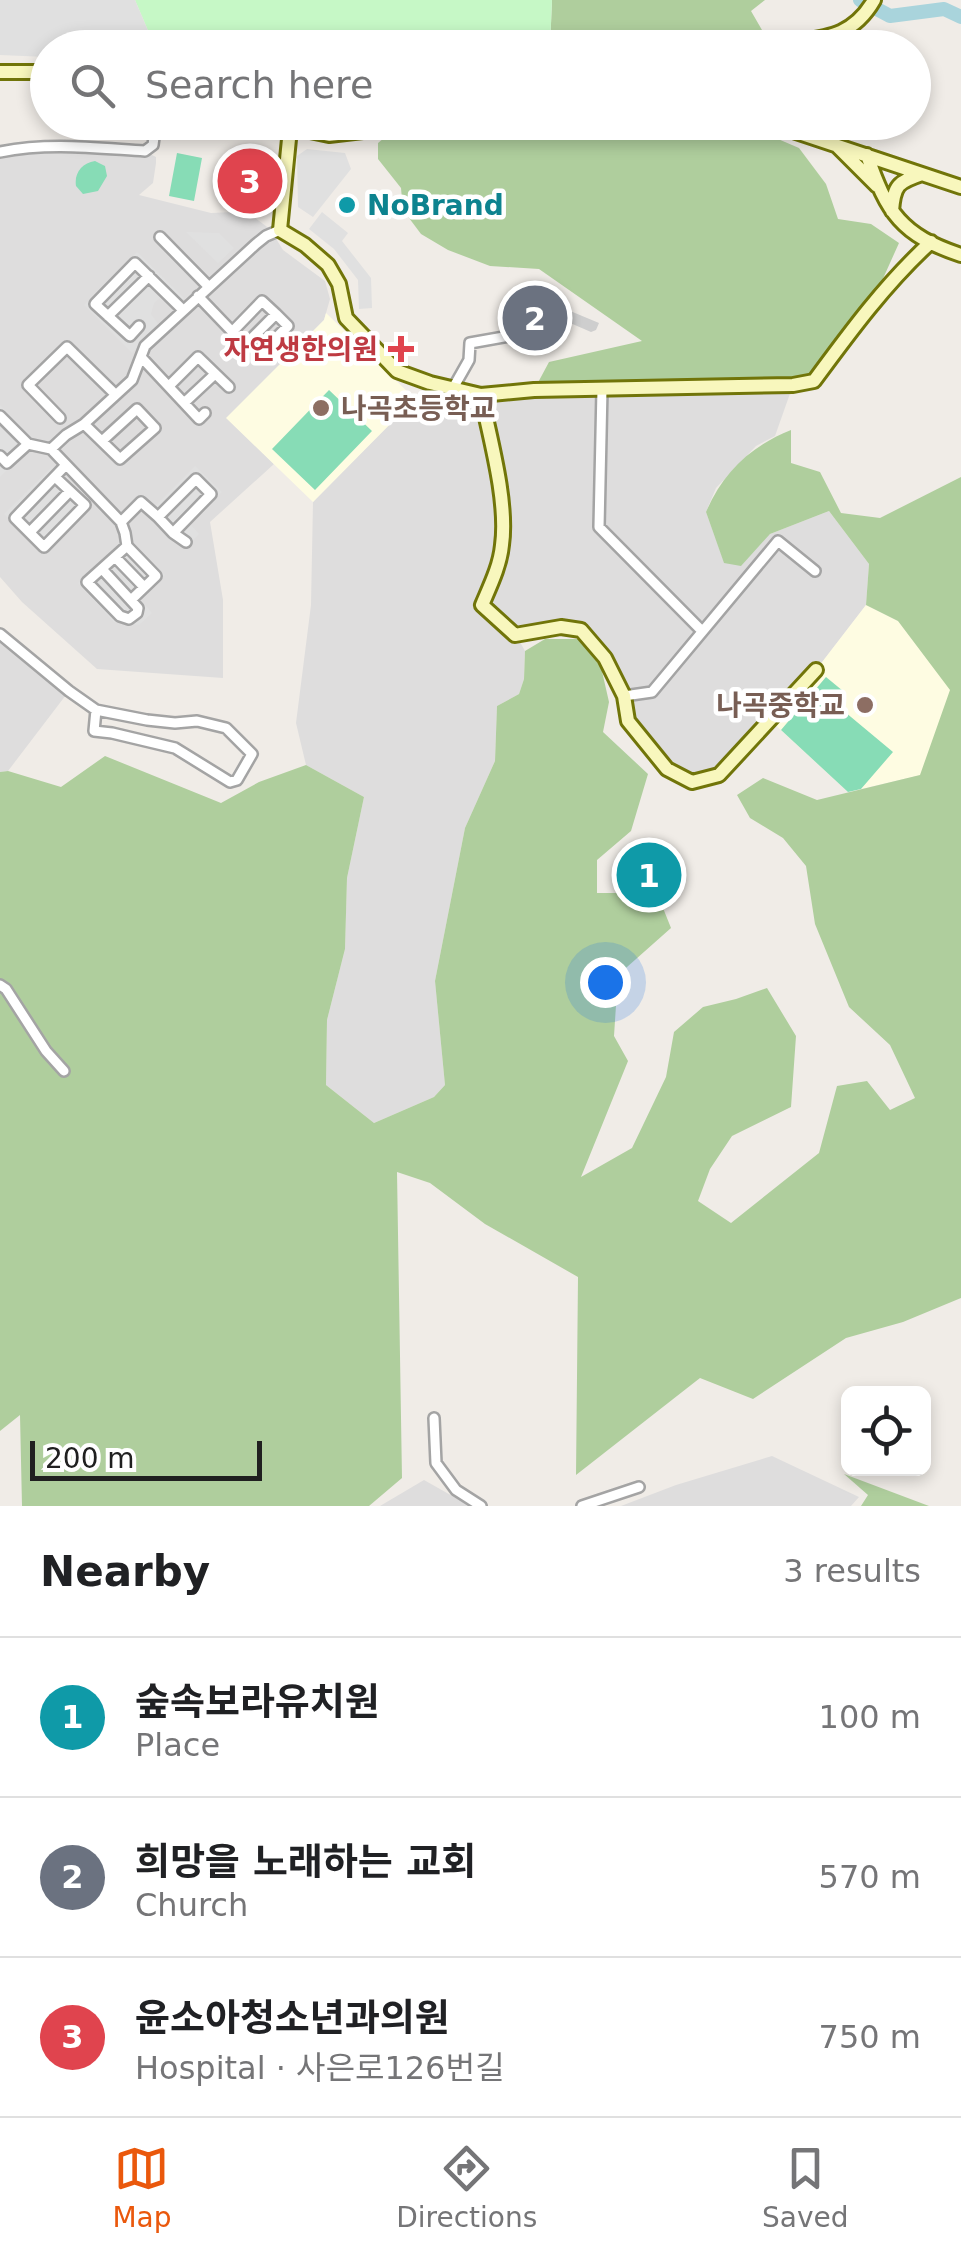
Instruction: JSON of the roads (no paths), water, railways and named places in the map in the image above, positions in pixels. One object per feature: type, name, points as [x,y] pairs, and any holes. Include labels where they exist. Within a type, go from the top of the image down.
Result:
[{"type":"street","points":[[846,30],[870,6]]},
{"type":"street","points":[[0,72],[30,72]]},
{"type":"street","points":[[0,152],[74,145],[145,151],[154,140]]},
{"type":"street","points":[[280,230],[289,140]]},
{"type":"street","points":[[818,140],[961,186]]},
{"type":"street","points":[[836,146],[878,188]]},
{"type":"street","points":[[867,155],[878,188],[908,231],[961,255]]},
{"type":"street","points":[[892,212],[899,184],[922,174]]},
{"type":"street","points":[[51,449],[132,380],[145,346],[182,310],[256,244],[280,230]]},
{"type":"street","points":[[280,230],[328,265],[339,284],[346,318],[396,371],[452,390],[481,395],[534,390],[794,385],[814,381],[872,303],[931,242]]},
{"type":"street","points":[[160,236],[210,287]]},
{"type":"street","points":[[139,326],[130,336],[95,304],[135,263],[182,310]]},
{"type":"street","points":[[108,316],[149,276]]},
{"type":"street","points":[[198,296],[245,345],[276,314]]},
{"type":"street","points":[[232,332],[262,302],[288,326],[273,341]]},
{"type":"street","points":[[452,390],[469,360],[470,343],[520,334],[553,321]]},
{"type":"street","points":[[60,418],[28,384],[66,348],[115,394]]},
{"type":"street","points":[[140,357],[199,418],[205,414]]},
{"type":"street","points":[[169,386],[198,357],[229,387]]},
{"type":"street","points":[[184,403],[216,374]]},
{"type":"street","points":[[602,389],[600,528],[702,631]]},
{"type":"street","points":[[481,395],[498,472],[502,544],[482,605],[515,635],[561,627],[581,630],[605,658],[624,696],[628,721],[667,769],[692,782],[720,775],[816,670]]},
{"type":"street","points":[[84,424],[120,459],[155,428],[137,408],[102,441]]},
{"type":"street","points":[[0,416],[28,444],[51,449],[121,522],[127,546],[156,576],[131,600]]},
{"type":"street","points":[[2,462],[28,444]]},
{"type":"street","points":[[55,476],[85,506],[44,547],[15,518],[55,476],[65,466]]},
{"type":"street","points":[[158,518],[196,480],[211,494],[173,533]]},
{"type":"street","points":[[30,532],[70,491]]},
{"type":"street","points":[[121,522],[141,502],[186,542]]},
{"type":"street","points":[[624,696],[652,692],[778,541],[816,571]]},
{"type":"street","points":[[102,568],[138,608],[129,619],[120,616],[87,582],[102,568],[127,546]]},
{"type":"street","points":[[115,557],[144,586]]},
{"type":"street","points":[[0,634],[96,710],[147,720],[198,721],[226,728],[252,754],[237,780],[230,782],[175,748],[94,732],[96,710]]},
{"type":"street","points":[[0,985],[64,1071]]},
{"type":"street","points":[[434,1418],[436,1463],[456,1490],[481,1506]]},
{"type":"street","points":[[582,1506],[639,1487]]},
{"type":"waterway","points":[[860,0],[890,16],[944,9],[961,17]]},
{"type":"place","name":"윤소아청소년과의원","points":[[250,181]]},
{"type":"place","name":"NoBrand","points":[[347,205]]},
{"type":"place","name":"희망을 노래하는 교회","points":[[535,318]]},
{"type":"place","name":"자연생한의원","points":[[401,349]]},
{"type":"place","name":"나곡초등학교","points":[[321,408]]},
{"type":"place","name":"나곡중학교","points":[[865,705]]},
{"type":"place","name":"숲속보라유치원","points":[[649,875]]}]
